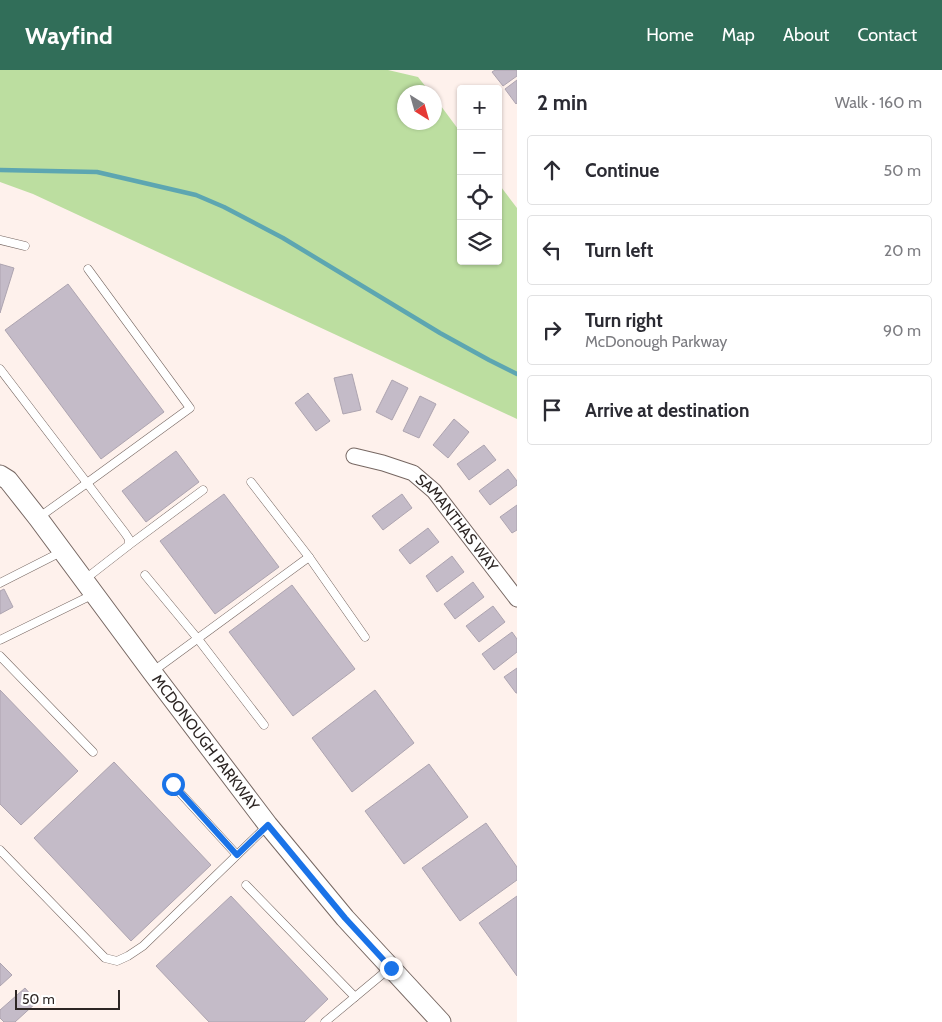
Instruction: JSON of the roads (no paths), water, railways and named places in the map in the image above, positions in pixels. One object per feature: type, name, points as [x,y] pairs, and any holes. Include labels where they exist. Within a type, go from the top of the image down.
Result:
[{"type":"street","name":"SAMANTHAS WAY","points":[[354,456],[413,473],[434,491],[517,599]]},
{"type":"street","name":"MCDONOUGH PARKWAY","points":[[0,475],[8,480],[38,518],[268,825],[345,918],[441,1022]]},
{"type":"lane","points":[[0,240],[25,246]]},
{"type":"lane","points":[[38,518],[190,408],[88,269]]},
{"type":"lane","points":[[0,370],[125,533],[129,539],[129,545]]},
{"type":"lane","points":[[251,482],[309,557],[365,637]]},
{"type":"lane","points":[[0,640],[89,587],[129,545],[203,490]]},
{"type":"lane","points":[[0,583],[63,551]]},
{"type":"lane","points":[[152,672],[309,557]]},
{"type":"lane","points":[[145,575],[198,639],[264,725]]},
{"type":"lane","points":[[0,656],[93,752]]},
{"type":"lane","points":[[173,784],[237,855]]},
{"type":"lane","points":[[0,850],[105,958],[117,961],[143,946],[268,825]]},
{"type":"lane","points":[[246,885],[355,997]]},
{"type":"lane","points":[[325,1022],[391,968]]},
{"type":"waterway","points":[[0,170],[97,172],[196,195],[224,207],[283,238],[440,333],[517,374]]}]
